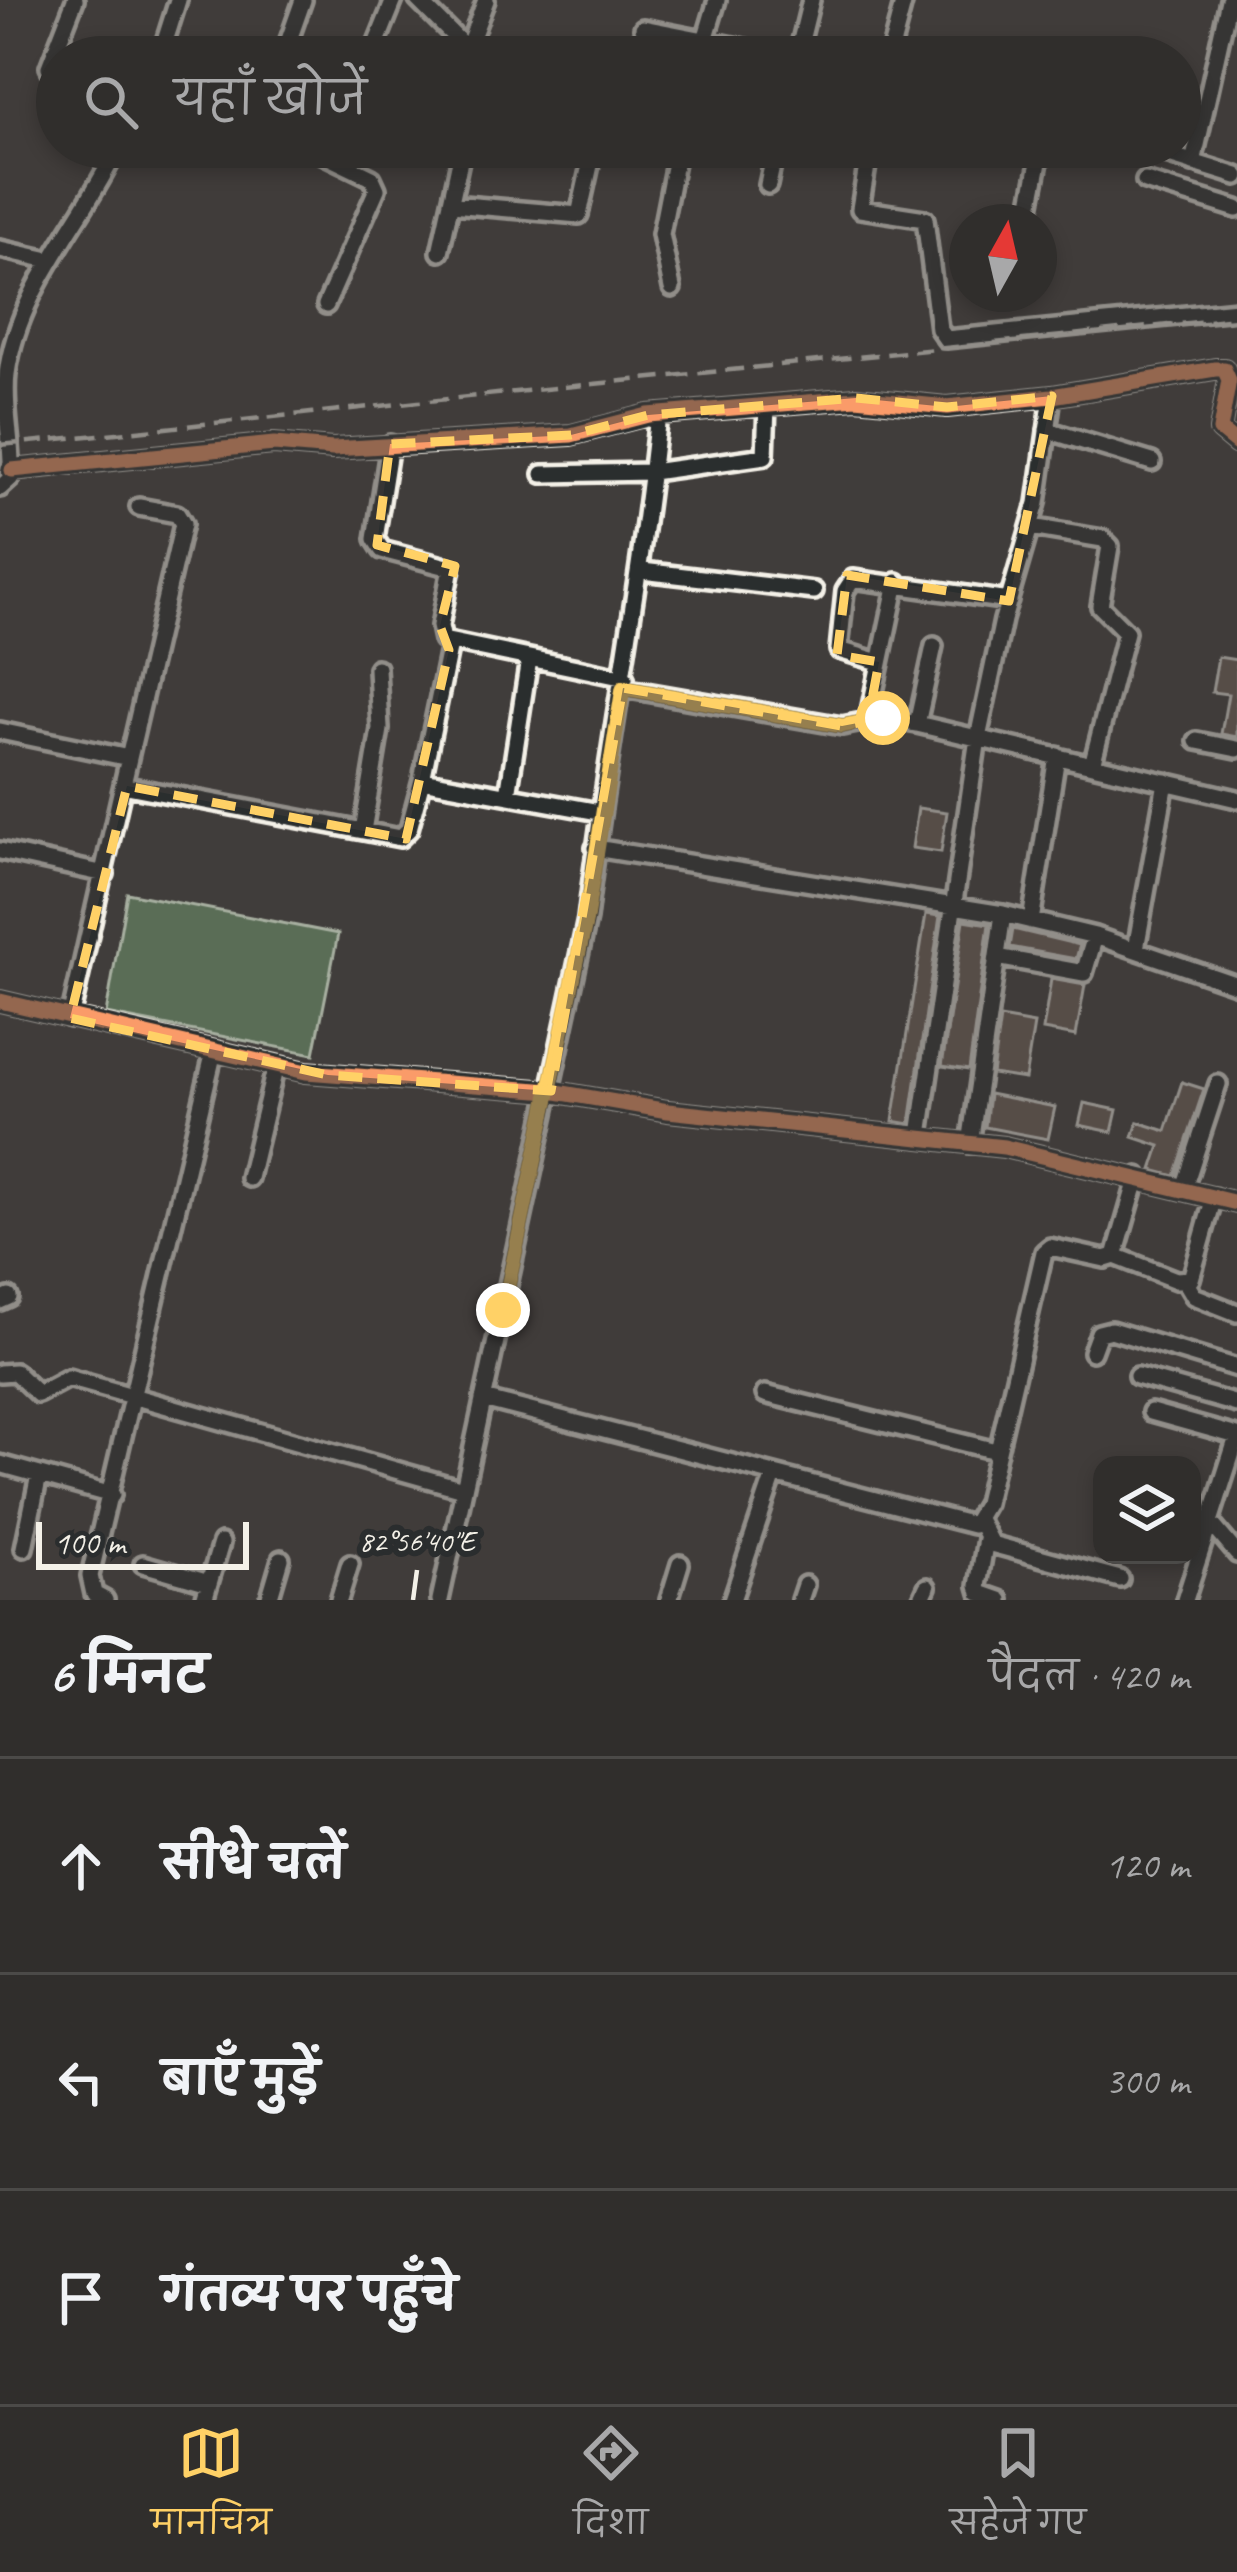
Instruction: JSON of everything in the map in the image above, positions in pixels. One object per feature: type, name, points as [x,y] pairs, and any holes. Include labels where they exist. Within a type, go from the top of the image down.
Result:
[{"type":"street","points":[[62,36],[75,0]]},
{"type":"street","points":[[167,36],[178,0]]},
{"type":"street","points":[[290,36],[303,0]]},
{"type":"street","points":[[379,36],[394,0]]},
{"type":"street","points":[[418,0],[455,36]]},
{"type":"street","points":[[476,36],[487,0]]},
{"type":"street","points":[[706,36],[717,0]]},
{"type":"street","points":[[801,36],[812,0]]},
{"type":"street","points":[[895,36],[904,0]]},
{"type":"street","points":[[1201,127],[1229,0]]},
{"type":"street","points":[[643,28],[665,36]]},
{"type":"street","points":[[1201,165],[1237,176]]},
{"type":"street","points":[[0,488],[12,470],[7,376],[49,260],[108,168]]},
{"type":"street","points":[[326,305],[377,189],[372,178],[357,168]]},
{"type":"street","points":[[440,252],[459,168]]},
{"type":"street","points":[[452,204],[579,214],[589,168]]},
{"type":"street","points":[[673,288],[661,234],[674,168]]},
{"type":"street","points":[[768,185],[772,168]]},
{"type":"street","points":[[867,168],[860,208],[925,219],[939,329],[946,339],[1237,310]]},
{"type":"street","points":[[1031,204],[1038,168]]},
{"type":"street","points":[[1145,181],[1237,209]]},
{"type":"street","points":[[0,249],[49,260]]},
{"type":"street","points":[[12,470],[274,444],[333,449],[581,434],[658,414],[868,398],[947,406],[1052,396],[1224,369],[1229,380],[1219,423],[1225,437],[1237,444]]},
{"type":"street","points":[[920,1135],[978,738],[1031,527],[1052,396]]},
{"type":"street","points":[[543,474],[652,472],[765,456],[767,406]]},
{"type":"street","points":[[440,1600],[550,1091],[595,848],[642,571],[658,414]]},
{"type":"street","points":[[1047,430],[1152,462]]},
{"type":"street","points":[[390,444],[377,545],[452,568],[440,634],[451,644],[842,726],[868,721],[917,724],[1237,799]]},
{"type":"street","points":[[70,1018],[127,786],[129,758],[182,524],[177,514],[139,507]]},
{"type":"street","points":[[1031,527],[1103,539],[1110,546],[1100,607],[1126,632],[1092,765]]},
{"type":"street","points":[[642,571],[814,591]]},
{"type":"street","points":[[879,662],[839,650],[845,591],[853,579],[1009,601]]},
{"type":"street","points":[[868,721],[897,583]]},
{"type":"street","points":[[127,786],[405,836],[451,644]]},
{"type":"street","points":[[917,724],[934,646]]},
{"type":"street","points":[[508,795],[529,659]]},
{"type":"street","points":[[362,831],[380,729],[377,668]]},
{"type":"street","points":[[0,731],[129,758]]},
{"type":"street","points":[[1197,741],[1237,749]]},
{"type":"street","points":[[1031,921],[1057,756]]},
{"type":"street","points":[[422,780],[599,812]]},
{"type":"street","points":[[1136,949],[1166,782]]},
{"type":"street","points":[[595,848],[1003,914],[1095,936],[1237,985]]},
{"type":"street","points":[[0,851],[105,874]]},
{"type":"street","points":[[970,1144],[1003,914]]},
{"type":"street","points":[[997,957],[1084,973],[1095,936]]},
{"type":"street","points":[[0,1000],[276,1065],[400,1083],[550,1091],[668,1111],[920,1135],[1138,1176],[1237,1203]]},
{"type":"street","points":[[105,1600],[94,1594],[90,1576],[214,1051]]},
{"type":"street","points":[[249,1178],[276,1065]]},
{"type":"street","points":[[1184,1189],[1218,1084]]},
{"type":"street","points":[[1114,1256],[1138,1176]]},
{"type":"street","points":[[1185,1281],[1195,1274],[1214,1197]]},
{"type":"street","points":[[1000,1600],[978,1586],[986,1539],[979,1521],[1044,1252],[1050,1246],[1114,1256],[1185,1281],[1194,1296],[1237,1313]]},
{"type":"street","points":[[1092,1352],[1099,1334],[1111,1330],[1237,1368]]},
{"type":"street","points":[[0,1373],[15,1372],[38,1394],[68,1378],[131,1400],[463,1489]]},
{"type":"street","points":[[1137,1376],[1237,1404]]},
{"type":"street","points":[[765,1394],[997,1451]]},
{"type":"street","points":[[483,1399],[964,1525],[979,1521]]},
{"type":"street","points":[[1151,1412],[1237,1436],[1184,1600]]},
{"type":"street","points":[[0,1465],[112,1495]]},
{"type":"street","points":[[24,1548],[40,1475]]},
{"type":"street","points":[[732,1600],[773,1478]]},
{"type":"street","points":[[1210,1522],[1237,1553]]},
{"type":"street","points":[[986,1539],[1120,1579]]},
{"type":"street","points":[[204,1600],[221,1543]]},
{"type":"street","points":[[269,1600],[281,1559]]},
{"type":"street","points":[[143,1564],[209,1582]]},
{"type":"street","points":[[339,1600],[350,1564]]},
{"type":"street","points":[[669,1600],[680,1564]]},
{"type":"highlighted area","points":[[1052,396],[1009,601],[847,575],[837,655],[879,662],[868,721],[842,726],[623,688],[551,1091],[328,1075],[70,1018],[127,786],[406,839],[449,650],[440,626],[455,566],[377,545],[390,444],[571,435],[648,415],[856,398],[947,407]]},
{"type":"green space","points":[[127,893],[338,934],[314,1054],[106,1014]]},
{"type":"building","points":[[1218,657],[1237,660],[1237,737],[1221,734],[1228,694],[1212,692]]},
{"type":"building","points":[[918,808],[947,812],[941,852],[912,848]]},
{"type":"building","points":[[926,914],[940,916],[910,1124],[893,1121]]},
{"type":"building","points":[[964,920],[989,924],[969,1070],[942,1066]]},
{"type":"building","points":[[1013,929],[1080,945],[1076,959],[1010,947]]},
{"type":"building","points":[[1051,979],[1085,985],[1076,1036],[1043,1030]]},
{"type":"building","points":[[1000,1018],[1034,1024],[1025,1079],[992,1074]]},
{"type":"building","points":[[1182,1082],[1204,1089],[1175,1176],[1152,1170],[1160,1146],[1133,1137],[1138,1122],[1166,1131]]},
{"type":"building","points":[[989,1094],[1055,1107],[1048,1139],[985,1127]]},
{"type":"building","points":[[1084,1103],[1117,1110],[1112,1132],[1079,1125]]},
{"type":"railway","points":[[0,445],[1237,318]]},
{"type":"cycle path","points":[[12,470],[274,444],[333,449],[571,435],[648,415],[856,398],[947,407],[1052,396],[1215,369],[1224,369],[1229,380],[1220,430],[1237,444]]},
{"type":"cycle path","points":[[0,1001],[306,1072],[551,1091],[668,1111],[1004,1147],[1237,1203]]},
{"type":"route","points":[[503,1310],[586,919],[599,812],[623,688],[842,726],[883,718]]}]
